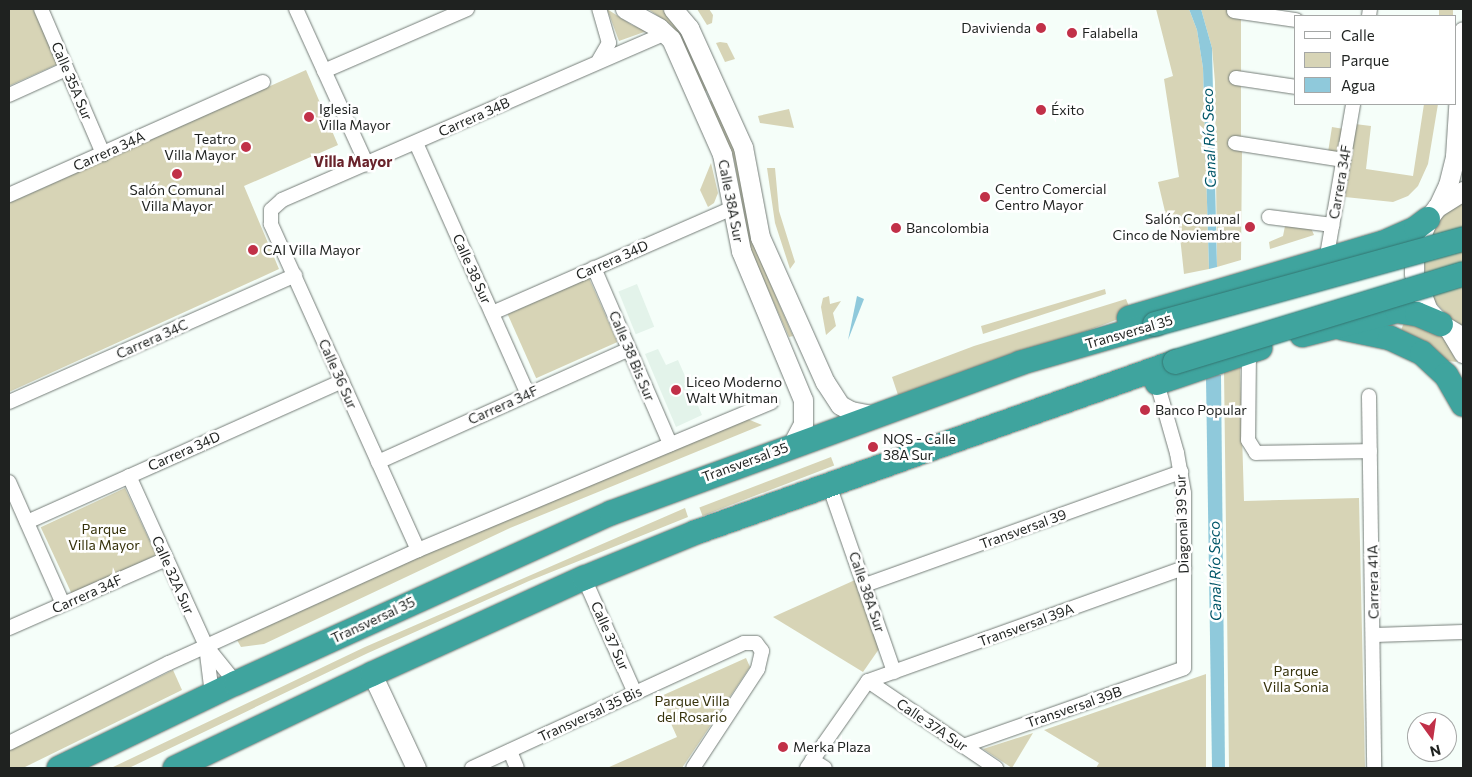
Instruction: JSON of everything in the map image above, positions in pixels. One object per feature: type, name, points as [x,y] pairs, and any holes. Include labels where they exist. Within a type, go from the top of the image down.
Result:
[{"type":"highway","points":[[1020,363],[1147,312],[1326,261],[1394,239],[1432,213]]},
{"type":"highway","name":"Transversal 35","points":[[59,768],[236,682],[542,543],[685,484],[1020,363],[1463,240]]},
{"type":"highway","points":[[175,768],[372,674],[584,578],[701,531],[1030,416],[1175,362],[1463,274]]},
{"type":"highway","points":[[1030,416],[1157,383],[1249,351],[1328,328],[1398,311],[1417,314],[1452,331]]},
{"type":"highway","points":[[1328,328],[1360,330],[1408,345],[1446,375],[1463,405]]},
{"type":"street","name":"Calle 35A Sur","points":[[41,9],[103,154]]},
{"type":"street","points":[[296,9],[367,166]]},
{"type":"street","points":[[324,71],[467,9]]},
{"type":"street","points":[[599,9],[609,43],[599,60]]},
{"type":"street","points":[[625,9],[638,14],[666,33]]},
{"type":"street","name":"Calle 38A Sur","points":[[673,9],[689,28],[743,147],[760,237],[825,382],[840,405],[851,412],[876,416]]},
{"type":"street","points":[[1234,11],[1294,20]]},
{"type":"street","points":[[1463,31],[1453,168],[1432,213],[1418,236],[1414,274],[1423,301],[1452,331],[1463,353]]},
{"type":"street","name":"Carrera 34B","points":[[282,200],[367,166],[599,60],[666,33]]},
{"type":"street","name":"Calle 38A Sur","points":[[666,33],[722,154],[741,251],[804,400],[803,424],[792,445]]},
{"type":"street","points":[[9,95],[66,69]]},
{"type":"street","points":[[1236,78],[1294,87]]},
{"type":"street","name":"Carrera 34A","points":[[9,195],[263,82]]},
{"type":"street","name":"Carrera 34F","points":[[1326,261],[1353,105]]},
{"type":"street","name":"Calle 38 Sur","points":[[416,143],[528,394]]},
{"type":"street","points":[[1235,143],[1344,160]]},
{"type":"street","points":[[1432,213],[1463,191]]},
{"type":"street","name":"Calle 36 Sur","points":[[282,200],[271,210],[271,224],[418,550]]},
{"type":"street","name":"Carrera 34D","points":[[492,312],[732,208]]},
{"type":"street","points":[[1269,217],[1332,225]]},
{"type":"street","name":"Calle 38 Bis Sur","points":[[594,268],[670,444]]},
{"type":"street","name":"Carrera 34C","points":[[9,402],[294,276]]},
{"type":"street","name":"Carrera 34F","points":[[378,462],[629,349]]},
{"type":"street","points":[[1249,351],[1248,433],[1252,450],[1262,454],[1370,451]]},
{"type":"street","name":"Carrera 34D","points":[[27,522],[342,381]]},
{"type":"street","name":"Diagonal 39 Sur","points":[[1157,383],[1181,472],[1184,568],[1184,668]]},
{"type":"street","name":"Carrera 41A","points":[[1369,396],[1375,635],[1374,768]]},
{"type":"street","points":[[9,743],[206,646],[418,550],[771,402]]},
{"type":"street","name":"Transversal 39","points":[[865,585],[1181,472]]},
{"type":"street","name":"Calle 32A Sur","points":[[129,476],[206,646]]},
{"type":"street","points":[[9,482],[63,604]]},
{"type":"street","name":"Calle 38A Sur","points":[[829,485],[894,672]]},
{"type":"street","name":"Carrera 34F","points":[[9,628],[166,559]]},
{"type":"street","name":"Transversal 39A","points":[[868,681],[1184,568]]},
{"type":"street","name":"Calle 37 Sur","points":[[584,578],[635,693]]},
{"type":"street","points":[[1375,635],[1463,632]]},
{"type":"street","name":"Transversal 35 Bis","points":[[472,768],[744,643],[756,643],[761,648],[762,660],[758,669],[693,768]]},
{"type":"street","points":[[206,646],[236,682]]},
{"type":"street","points":[[206,646],[212,694]]},
{"type":"street","name":"Transversal 39B","points":[[963,746],[1184,668]]},
{"type":"street","points":[[372,674],[416,768]]},
{"type":"street","points":[[825,768],[809,764],[868,681]]},
{"type":"street","name":"Calle 37A Sur","points":[[868,681],[996,768]]},
{"type":"street","points":[[510,751],[517,768]]},
{"type":"shaded area","points":[[637,284],[654,327],[636,334],[618,291]]},
{"type":"shaded area","name":"Liceo Moderno Walt Whitman","points":[[658,349],[666,365],[678,360],[702,415],[676,427],[645,354]]},
{"type":"green space","points":[[9,9],[33,9],[58,64],[9,86]]},
{"type":"green space","points":[[607,9],[632,25],[647,31],[619,41]]},
{"type":"green space","points":[[648,9],[662,9],[682,32],[708,90],[704,92],[672,26]]},
{"type":"green space","points":[[697,9],[709,9],[713,15],[712,23],[707,25]]},
{"type":"green space","points":[[1156,9],[1189,9],[1197,30],[1203,68],[1209,269],[1184,274],[1178,218],[1167,220],[1158,182],[1179,177],[1164,79],[1173,76]]},
{"type":"green space","points":[[1201,9],[1234,9],[1234,18],[1241,19],[1241,137],[1235,137],[1242,150],[1241,260],[1217,267],[1215,82],[1212,48]]},
{"type":"green space","points":[[1439,9],[1453,9],[1453,15],[1439,15]]},
{"type":"green space","points":[[716,43],[727,43],[735,59],[725,62]]},
{"type":"green space","points":[[306,70],[338,145],[244,186],[279,269],[9,392],[9,203]]},
{"type":"green space","points":[[713,100],[736,149],[753,243],[793,336],[789,337],[751,252],[734,160],[709,102]]},
{"type":"green space","points":[[1424,105],[1438,105],[1428,164],[1418,186],[1408,196],[1393,202],[1345,197],[1355,124],[1371,126],[1366,169],[1413,176]]},
{"type":"green space","points":[[789,109],[794,128],[760,123],[758,116]]},
{"type":"green space","points":[[1332,127],[1344,129],[1340,153],[1328,151]]},
{"type":"green space","points":[[711,163],[718,193],[714,203],[708,207],[700,190]]},
{"type":"green space","points":[[767,168],[775,168],[779,211],[795,262],[790,269],[775,223]]},
{"type":"green space","points":[[1463,201],[1463,326],[1451,319],[1435,302],[1426,281],[1424,258],[1430,236],[1442,216]]},
{"type":"green space","points":[[1285,226],[1311,228],[1314,235],[1270,249],[1269,242],[1283,236]]},
{"type":"green space","points":[[589,278],[617,342],[536,378],[508,314]]},
{"type":"green space","points":[[1105,289],[1106,294],[983,334],[981,326]]},
{"type":"green space","points":[[829,296],[830,304],[841,301],[833,313],[836,326],[826,335],[821,307],[823,298]]},
{"type":"green space","points":[[1126,299],[1132,314],[900,401],[892,377],[974,346]]},
{"type":"green space","points":[[1406,317],[1442,334],[1457,362],[1438,360],[1400,333]]},
{"type":"green space","name":"Parque Villa Sonia","points":[[1240,366],[1244,501],[1359,498],[1365,768],[1229,768],[1224,370]]},
{"type":"green space","points":[[745,418],[762,425],[510,528],[264,644],[241,647],[237,640],[547,499]]},
{"type":"green space","points":[[831,457],[834,465],[703,516],[699,508]]},
{"type":"green space","name":"Parque Villa Mayor","points":[[125,488],[156,555],[72,594],[41,527]]},
{"type":"green space","points":[[685,508],[688,517],[529,581],[368,653],[129,768],[111,768],[365,647]]},
{"type":"green space","points":[[855,580],[879,649],[863,672],[773,617]]},
{"type":"green space","name":"Parque Villa del Rosario","points":[[746,658],[750,667],[682,768],[607,768],[677,737],[659,697]]},
{"type":"green space","points":[[173,670],[182,690],[23,768],[9,768],[9,750]]},
{"type":"green space","points":[[1206,674],[1206,768],[1096,768],[1099,763],[1044,730]]},
{"type":"green space","points":[[1033,733],[1012,768],[983,749]]},
{"type":"water","name":"Canal Río Seco","points":[[1189,9],[1201,9],[1212,48],[1217,267],[1209,269],[1203,68],[1197,30]]},
{"type":"water","points":[[857,296],[864,299],[848,340]]},
{"type":"water","name":"Canal Río Seco","points":[[1212,374],[1221,375],[1225,768],[1212,768],[1206,378]]},
{"type":"place","name":"Davivienda","points":[[1041,28]]},
{"type":"place","name":"Falabella","points":[[1072,33]]},
{"type":"place","name":"Éxito","points":[[1041,110]]},
{"type":"place","name":"Iglesia Villa Mayor","points":[[309,117]]},
{"type":"place","name":"Teatro Villa Mayor","points":[[246,147]]},
{"type":"place","name":"Salón Comunal Villa Mayor","points":[[177,174]]},
{"type":"place","name":"Centro Comercial Centro Mayor","points":[[985,197]]},
{"type":"place","name":"Salón Comunal Cinco de Noviembre","points":[[1250,227]]},
{"type":"place","name":"Bancolombia","points":[[896,228]]},
{"type":"place","name":"CAI Villa Mayor","points":[[253,250]]},
{"type":"place","name":"Liceo Moderno Walt Whitman","points":[[676,390]]},
{"type":"place","name":"Banco Popular","points":[[1145,410]]},
{"type":"place","name":"NQS - Calle 38A Sur","points":[[873,447]]},
{"type":"place","name":"Merka Plaza","points":[[783,747]]},
{"type":"district","name":"Villa Mayor","points":[[353,162]]}]
